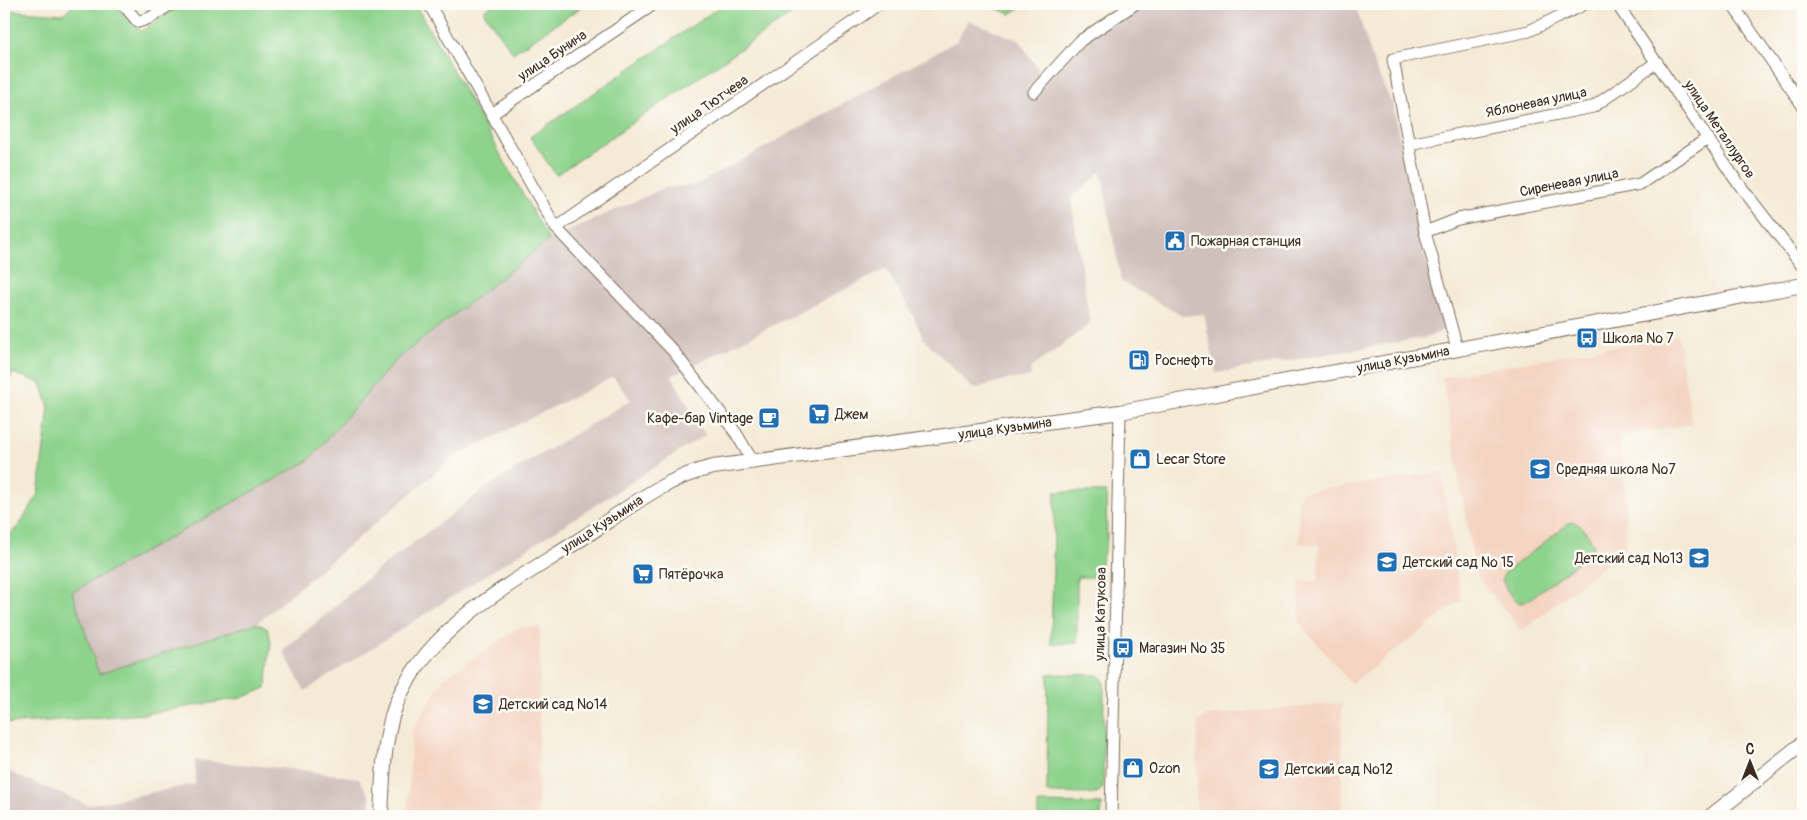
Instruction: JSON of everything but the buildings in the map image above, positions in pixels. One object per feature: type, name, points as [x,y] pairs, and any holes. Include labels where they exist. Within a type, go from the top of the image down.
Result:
[{"type":"main road","name":"улица Кузьмина","points":[[381,816],[384,766],[392,716],[400,695],[410,677],[433,646],[476,608],[664,485],[695,471],[1120,412],[1803,285]]},
{"type":"main road","points":[[1711,816],[1803,743]]},
{"type":"street","points":[[123,4],[138,22],[150,18],[171,4]]},
{"type":"street","points":[[429,4],[556,228],[674,352],[736,433],[753,462]]},
{"type":"street","name":"улица Бунина","points":[[492,114],[654,4]]},
{"type":"street","name":"улица Тютчева","points":[[556,228],[879,4]]},
{"type":"street","points":[[1034,92],[1080,41],[1134,4]]},
{"type":"street","points":[[1457,348],[1425,232],[1393,60],[1529,31],[1585,4]]},
{"type":"street","name":"улица Металлургов","points":[[1617,4],[1736,179],[1803,267]]},
{"type":"street","points":[[1732,4],[1803,106]]},
{"type":"street","name":"Яблоневая улица","points":[[1409,144],[1593,107],[1656,62]]},
{"type":"street","name":"Сиреневая улица","points":[[1425,232],[1458,218],[1640,184],[1708,138]]},
{"type":"street","name":"улица Катукова","points":[[1111,816],[1120,412]]},
{"type":"shaded area","points":[[1123,4],[1355,4],[1375,67],[1393,106],[1418,231],[1445,329],[1429,337],[1216,373],[1204,314],[1182,316],[1121,281],[1101,172],[1071,198],[1090,324],[1030,369],[1031,377],[1005,380],[973,389],[923,338],[914,318],[886,269],[672,376],[705,435],[305,691],[283,651],[372,574],[490,485],[631,400],[613,377],[454,457],[257,623],[99,674],[72,592],[308,461],[396,360],[549,240],[664,188],[696,185],[957,41],[968,20],[1020,41],[1039,71],[1079,34]]},
{"type":"shaded area","name":"Средняя школа №7","points":[[1678,335],[1692,424],[1619,436],[1626,502],[1626,548],[1522,631],[1483,584],[1475,571],[1442,377]]},
{"type":"shaded area","name":"Детский сад № 15","points":[[1442,472],[1461,600],[1351,684],[1299,622],[1299,580],[1318,581],[1319,545],[1299,543],[1298,498],[1303,492]]},
{"type":"shaded area","name":"Детский сад №14","points":[[520,627],[540,627],[538,813],[535,816],[407,816],[412,730],[444,678]]},
{"type":"shaded area","name":"Детский сад №12","points":[[1342,703],[1342,816],[1196,816],[1198,722],[1206,716]]},
{"type":"shaded area","points":[[195,760],[292,769],[359,778],[370,797],[371,816],[4,816],[4,770],[88,805],[195,784]]},
{"type":"green space","points":[[71,4],[115,4],[141,31],[183,4],[415,4],[549,240],[396,360],[308,461],[72,592],[99,674],[257,623],[268,629],[271,642],[266,688],[241,698],[144,714],[4,724],[4,541],[19,525],[38,495],[49,407],[41,383],[13,373],[4,391],[4,10],[63,14],[72,7]]},
{"type":"green space","points":[[493,4],[586,4],[513,53],[483,11]]},
{"type":"green space","points":[[724,4],[806,4],[556,175],[530,137]]},
{"type":"green space","points":[[985,4],[1026,4],[1010,14]]},
{"type":"green space","points":[[1055,492],[1106,492],[1107,540],[1097,577],[1077,577],[1077,643],[1051,644]]},
{"type":"green space","points":[[1574,522],[1584,529],[1589,536],[1593,547],[1590,553],[1527,601],[1520,603],[1508,592],[1504,585],[1502,578],[1506,572],[1569,523]]},
{"type":"green space","points":[[1048,674],[1099,675],[1104,681],[1103,788],[1096,794],[1047,793]]},
{"type":"green space","points":[[1038,803],[1102,804],[1101,816],[1038,816]]},
{"type":"place","name":"Пожарная станция","points":[[1175,241]]},
{"type":"place","name":"Школа № 7","points":[[1587,338]]},
{"type":"place","name":"Роснефть","points":[[1139,360]]},
{"type":"place","name":"Джем","points":[[819,414]]},
{"type":"place","name":"Кафе-бар Vintage","points":[[769,418]]},
{"type":"place","name":"Lecar Store","points":[[1140,459]]},
{"type":"place","name":"Средняя школа №7","points":[[1540,469]]},
{"type":"place","name":"Детский сад №13","points":[[1699,558]]},
{"type":"place","name":"Детский сад № 15","points":[[1387,562]]},
{"type":"place","name":"Пятёрочка","points":[[643,574]]},
{"type":"place","name":"Магазин № 35","points":[[1123,648]]},
{"type":"place","name":"Детский сад №14","points":[[483,704]]},
{"type":"place","name":"Ozon","points":[[1133,768]]},
{"type":"place","name":"Детский сад №12","points":[[1269,769]]}]
